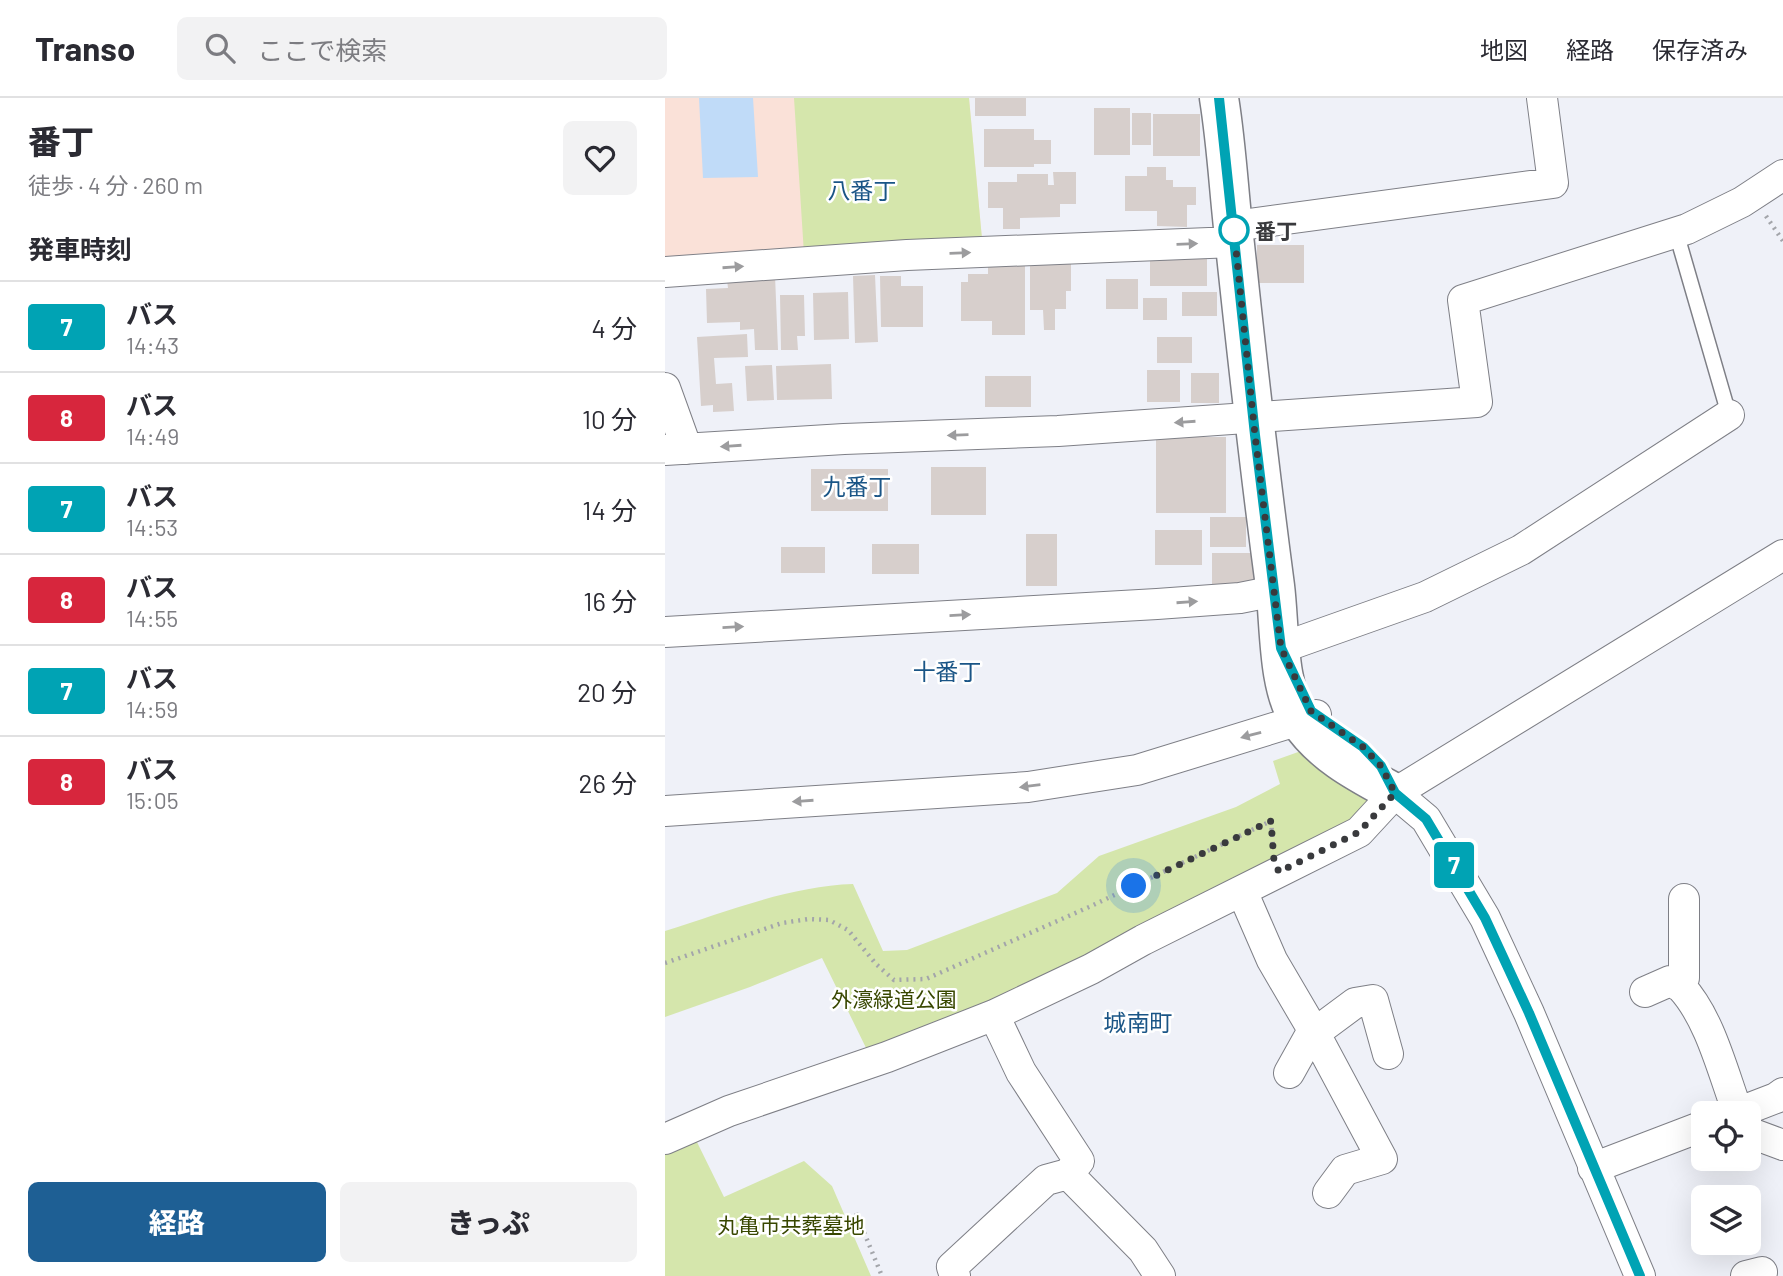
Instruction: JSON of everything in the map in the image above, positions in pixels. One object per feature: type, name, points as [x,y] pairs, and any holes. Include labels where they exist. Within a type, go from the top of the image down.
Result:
[{"type":"street","points":[[1219,98],[1281,648],[1311,711],[1308,718]]},
{"type":"street","points":[[665,272],[1234,234],[1553,183],[1542,98]]},
{"type":"street","points":[[665,388],[676,450],[844,439],[1058,431],[1477,402],[1463,300],[1676,232],[1742,202],[1783,175]]},
{"type":"street","points":[[1281,648],[1425,597],[1521,550],[1729,415]]},
{"type":"street","points":[[665,1139],[729,1111],[887,1057],[994,1015],[1091,969],[1143,940],[1359,832],[1395,793],[1783,555]]},
{"type":"street","points":[[665,632],[1171,603],[1240,598],[1275,591]]},
{"type":"street","points":[[665,811],[1028,787],[1137,770],[1308,718],[1363,747],[1381,766],[1395,793],[1426,819],[1485,918],[1529,1013],[1640,1276]]},
{"type":"street","points":[[1242,891],[1272,960],[1382,1159],[1345,1171],[1328,1193]]},
{"type":"street","points":[[1681,987],[1684,978],[1684,900]]},
{"type":"street","points":[[1645,992],[1670,981],[1681,987],[1694,1001],[1734,1101]]},
{"type":"street","points":[[1313,1030],[1320,1029],[1355,1003],[1373,1000],[1388,1054]]},
{"type":"street","points":[[955,1276],[951,1267],[1046,1180],[1068,1174],[1079,1161],[1021,1072],[994,1015]]},
{"type":"street","points":[[1289,1073],[1313,1030]]},
{"type":"street","points":[[1761,1104],[1783,1093]]},
{"type":"street","points":[[1593,1168],[1691,1131]]},
{"type":"street","points":[[1761,1136],[1783,1144]]},
{"type":"street","points":[[1068,1174],[1143,1250],[1160,1276]]},
{"type":"lane","points":[[1676,232],[1729,415]]},
{"type":"path","points":[[665,963],[782,923],[829,920],[848,930],[876,964],[894,980],[926,979],[1089,907],[1271,821],[1274,861],[1279,872]]},
{"type":"path","points":[[856,1213],[882,1276]]},
{"type":"shaded area","points":[[665,98],[969,98],[982,239],[665,265]]},
{"type":"green space","points":[[794,98],[969,98],[982,239],[804,254]]},
{"type":"green space","name":"外濠緑道公園","points":[[1301,751],[1347,783],[1367,801],[1383,806],[1121,946],[870,1056],[822,958],[665,1017],[665,931],[782,895],[853,884],[883,951],[907,950],[1057,893],[1099,856],[1236,807],[1280,784],[1273,761]]},
{"type":"green space","name":"丸亀市共葬墓地","points":[[695,1138],[724,1197],[804,1161],[832,1186],[871,1276],[665,1276],[665,1150]]},
{"type":"water","points":[[699,98],[753,98],[758,177],[703,178]]},
{"type":"building","points":[[975,98],[1026,98],[1026,116],[975,116]]},
{"type":"building","points":[[1094,108],[1130,108],[1130,155],[1094,155]]},
{"type":"building","points":[[1132,113],[1151,113],[1151,145],[1132,145]]},
{"type":"building","points":[[1153,114],[1200,114],[1200,156],[1153,156]]},
{"type":"building","points":[[984,129],[1034,129],[1034,140],[1051,140],[1051,164],[1034,164],[1034,167],[984,167]]},
{"type":"building","points":[[1147,167],[1166,167],[1166,180],[1173,180],[1173,187],[1196,187],[1196,205],[1187,205],[1187,227],[1157,226],[1157,211],[1125,211],[1125,176],[1147,176]]},
{"type":"building","points":[[1053,172],[1076,172],[1076,204],[1060,204],[1060,217],[1020,218],[1020,229],[1003,229],[1003,208],[988,208],[988,182],[1017,182],[1017,174],[1048,174],[1048,185],[1054,185]]},
{"type":"building","points":[[1257,245],[1304,245],[1304,283],[1257,283]]},
{"type":"building","points":[[1071,258],[1071,291],[1066,291],[1066,309],[1055,309],[1055,330],[1044,330],[1043,310],[1030,310],[1030,263]]},
{"type":"building","points":[[1150,258],[1207,258],[1207,286],[1150,286]]},
{"type":"building","points":[[988,261],[1025,261],[1025,335],[992,335],[992,321],[961,321],[961,282],[968,282],[968,274],[988,274]]},
{"type":"building","points":[[775,275],[778,350],[755,350],[754,329],[740,330],[740,322],[707,323],[706,289],[728,288],[727,280]]},
{"type":"building","points":[[875,275],[878,342],[855,343],[853,276]]},
{"type":"building","points":[[880,276],[901,276],[901,286],[923,286],[923,327],[881,327]]},
{"type":"building","points":[[1106,279],[1138,279],[1138,309],[1106,309]]},
{"type":"building","points":[[848,292],[849,339],[814,340],[813,293]]},
{"type":"building","points":[[1182,292],[1217,292],[1217,316],[1182,316]]},
{"type":"building","points":[[780,295],[804,295],[805,336],[797,336],[798,350],[781,350]]},
{"type":"building","points":[[1143,298],[1167,298],[1167,320],[1143,320]]},
{"type":"building","points":[[747,334],[748,357],[714,358],[716,384],[732,383],[734,411],[713,412],[713,405],[701,406],[697,337]]},
{"type":"building","points":[[1157,337],[1192,337],[1192,363],[1157,363]]},
{"type":"building","points":[[831,364],[832,399],[777,400],[776,366]]},
{"type":"building","points":[[772,365],[774,400],[747,401],[745,366]]},
{"type":"building","points":[[1147,370],[1180,370],[1180,402],[1147,402]]},
{"type":"building","points":[[1191,373],[1219,373],[1219,403],[1191,403]]},
{"type":"building","points":[[985,376],[1031,376],[1031,407],[985,407]]},
{"type":"building","points":[[1156,437],[1226,437],[1226,513],[1156,513]]},
{"type":"building","points":[[931,467],[986,467],[986,515],[931,515]]},
{"type":"building","points":[[811,469],[888,469],[888,511],[811,511]]},
{"type":"building","points":[[1210,517],[1246,517],[1246,547],[1210,547]]},
{"type":"building","points":[[1155,530],[1202,530],[1202,565],[1155,565]]},
{"type":"building","points":[[1026,534],[1057,534],[1057,586],[1026,586]]},
{"type":"building","points":[[872,544],[919,544],[919,574],[872,574]]},
{"type":"building","points":[[781,547],[825,547],[825,573],[781,573]]},
{"type":"building","points":[[1212,553],[1255,553],[1255,592],[1212,592]]},
{"type":"bus line","name":"7","points":[[1219,98],[1281,648],[1311,711],[1363,747],[1381,766],[1395,793],[1426,819],[1485,918],[1529,1013],[1640,1276]]},
{"type":"place","name":"番丁","points":[[1234,230]]},
{"type":"district","name":"八番丁","points":[[862,190]]},
{"type":"district","name":"九番丁","points":[[857,486]]},
{"type":"district","name":"十番丁","points":[[947,671]]},
{"type":"district","name":"城南町","points":[[1138,1022]]},
{"type":"route","points":[[1134,886],[1271,821],[1274,861],[1279,872],[1359,832],[1395,793],[1381,766],[1363,747],[1311,711],[1281,648],[1234,230]]}]
